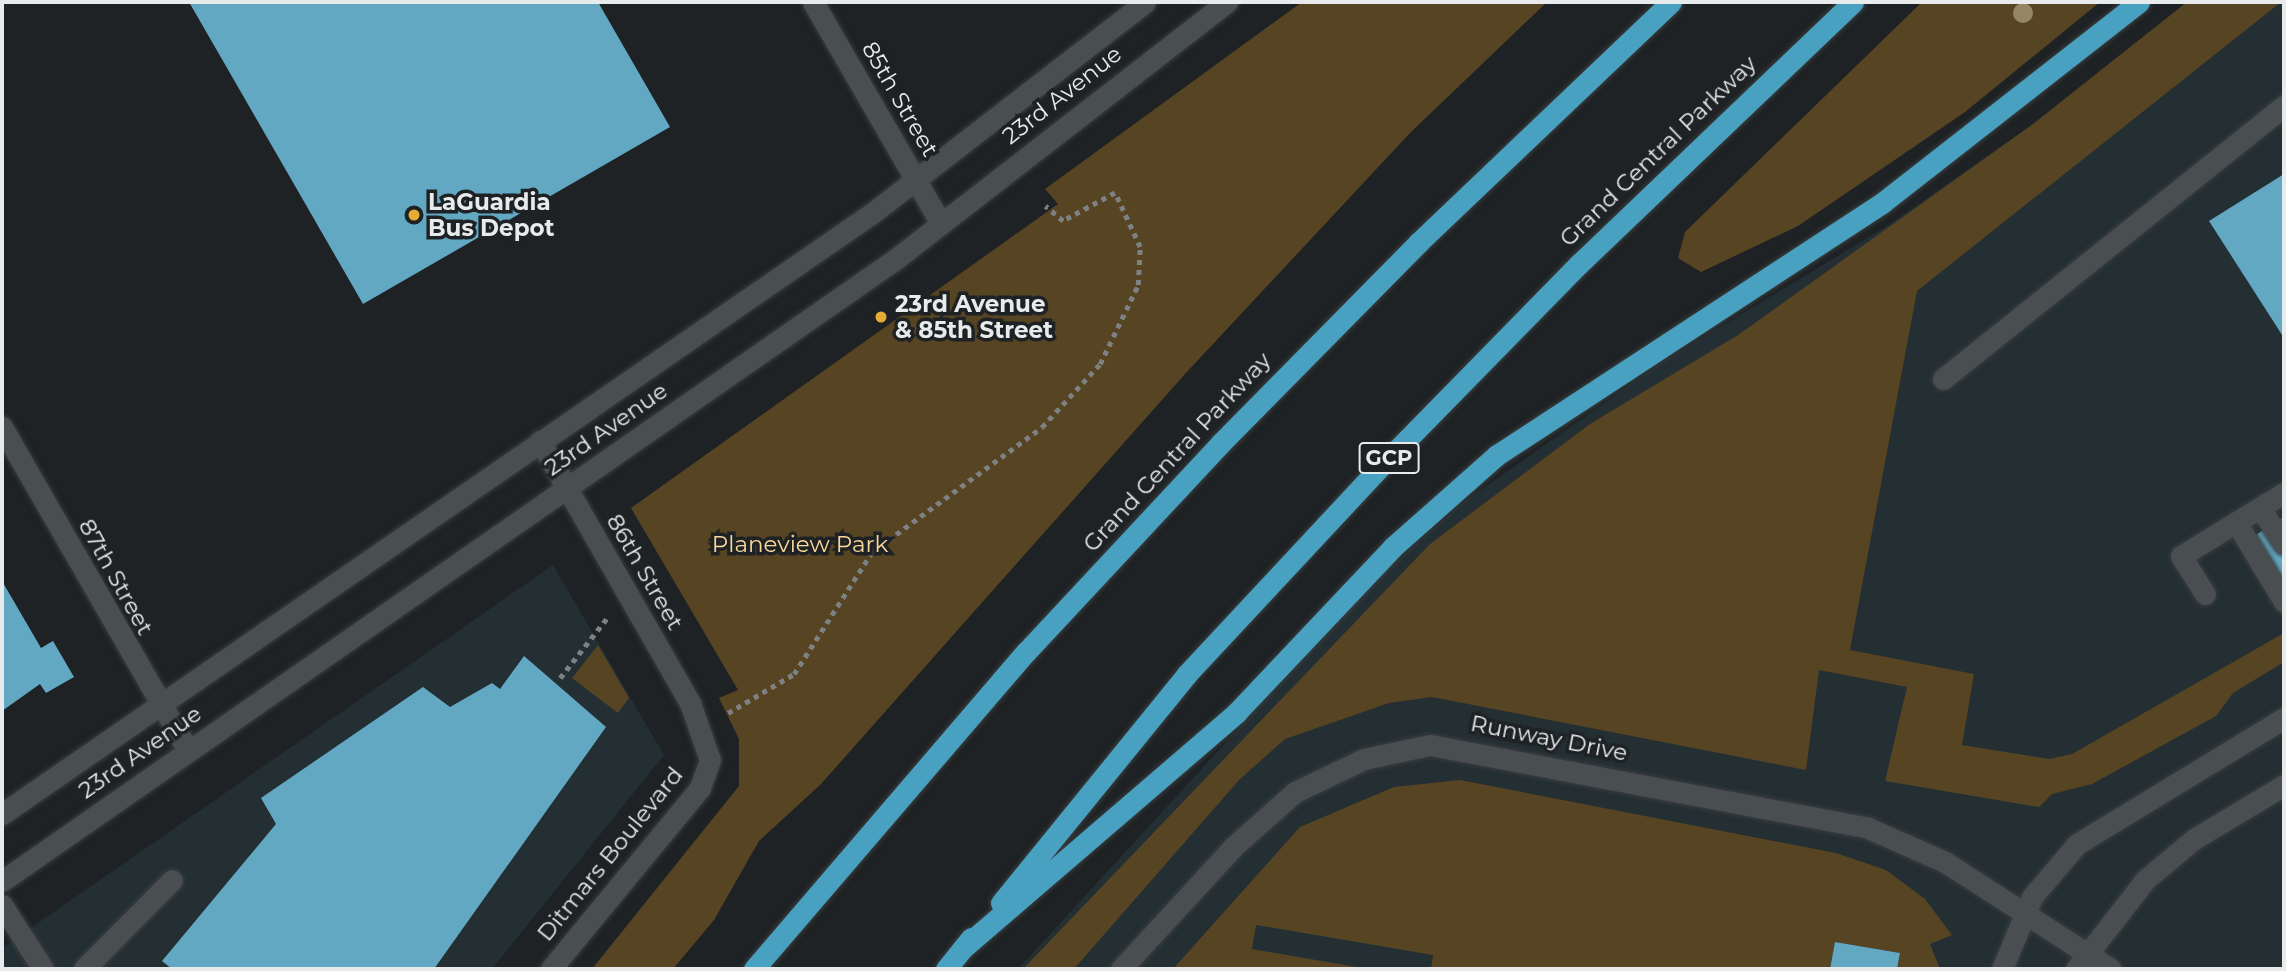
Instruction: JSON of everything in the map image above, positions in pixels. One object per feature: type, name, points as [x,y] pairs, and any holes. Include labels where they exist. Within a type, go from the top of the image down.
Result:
[{"type":"highway","name":"Grand Central Parkway","points":[[754,969],[1027,651],[1221,443],[1428,233],[1671,2]]},
{"type":"highway","name":"Grand Central Parkway","points":[[946,969],[1187,674],[1382,465],[1579,264],[1853,2]]},
{"type":"highway","points":[[963,948],[1237,712],[1383,556],[1497,454],[1882,202],[2139,2]]},
{"type":"street","name":"85th Street","points":[[813,2],[941,223]]},
{"type":"street","name":"23rd Avenue","points":[[2,814],[916,179],[1145,2]]},
{"type":"street","name":"23rd Avenue","points":[[2,881],[567,489],[941,223],[1227,2]]},
{"type":"street","points":[[1943,379],[2284,106]]},
{"type":"street","name":"87th Street","points":[[2,427],[159,704],[188,750]]},
{"type":"street","name":"86th Street","points":[[540,441],[704,730]]},
{"type":"street","points":[[2205,594],[2181,556],[2284,493]]},
{"type":"street","points":[[2260,508],[2284,544]]},
{"type":"street","points":[[2236,522],[2284,602]]},
{"type":"street","points":[[2002,969],[2024,913],[2077,844],[2284,718]]},
{"type":"street","name":"Ditmars Boulevard","points":[[551,969],[700,788],[710,760],[704,730]]},
{"type":"street","name":"Runway Drive","points":[[1121,969],[1233,846],[1294,792],[1364,759],[1430,745],[1868,828],[1918,846],[2024,913],[2080,961],[2111,969]]},
{"type":"street","points":[[2080,961],[2169,859],[2284,785]]},
{"type":"street","points":[[84,969],[172,880]]},
{"type":"street","points":[[2,905],[43,969]]},
{"type":"path","points":[[727,713],[794,674],[872,552],[1042,427],[1100,364],[1138,285],[1136,236],[1115,193],[1063,221],[1045,206]]},
{"type":"path","points":[[560,678],[626,593]]},
{"type":"shaded area","points":[[2187,2],[2284,2],[2284,969],[1018,969],[1372,583],[1465,501],[1661,363],[1887,226],[2033,124]]},
{"type":"shaded area","points":[[553,565],[664,755],[492,969],[2,969],[2,948]]},
{"type":"green space","name":"Planeview Park","points":[[1302,2],[1547,2],[1410,133],[1185,374],[821,784],[759,841],[714,920],[673,969],[592,969],[739,786],[739,739],[719,698],[738,690],[631,508],[1058,204],[1045,189]]},
{"type":"green space","points":[[1922,2],[2100,2],[1965,112],[1798,226],[1701,272],[1678,258],[1685,232]]},
{"type":"green space","points":[[2187,2],[2281,2],[1917,291],[1850,650],[1974,674],[1962,745],[2049,759],[2072,754],[2284,633],[2284,662],[2233,693],[2216,716],[2092,784],[2052,794],[2039,807],[1885,781],[1907,687],[1819,670],[1806,770],[1432,697],[1389,703],[1285,739],[1239,780],[1074,969],[1023,969],[1430,544],[1590,424],[1738,335],[2033,124]]},
{"type":"green space","points":[[598,645],[629,698],[618,713],[572,678]]},
{"type":"green space","points":[[1460,780],[1836,853],[1886,870],[1925,899],[1952,935],[1930,944],[1940,969],[1897,969],[1900,953],[1835,942],[1830,969],[1431,969],[1433,955],[1256,925],[1252,949],[1368,969],[1173,969],[1300,827],[1394,787]]},
{"type":"building","name":"LaGuardia Bus Depot","points":[[189,2],[598,2],[670,127],[363,304]]},
{"type":"building","points":[[2284,174],[2284,338],[2209,221]]},
{"type":"building","points":[[2284,517],[2284,586],[2254,536]]},
{"type":"building","points":[[2,581],[41,648],[53,641],[74,677],[46,693],[40,684],[2,711]]},
{"type":"building","points":[[524,656],[606,727],[434,969],[172,969],[162,961],[276,824],[261,798],[423,687],[450,707],[492,683],[500,689]]},
{"type":"building","points":[[1835,942],[1900,953],[1897,969],[1830,969]]},
{"type":"place","name":"LaGuardia Bus Depot","points":[[414,215]]},
{"type":"place","name":"23rd Avenue & 85th Street","points":[[881,317]]}]
